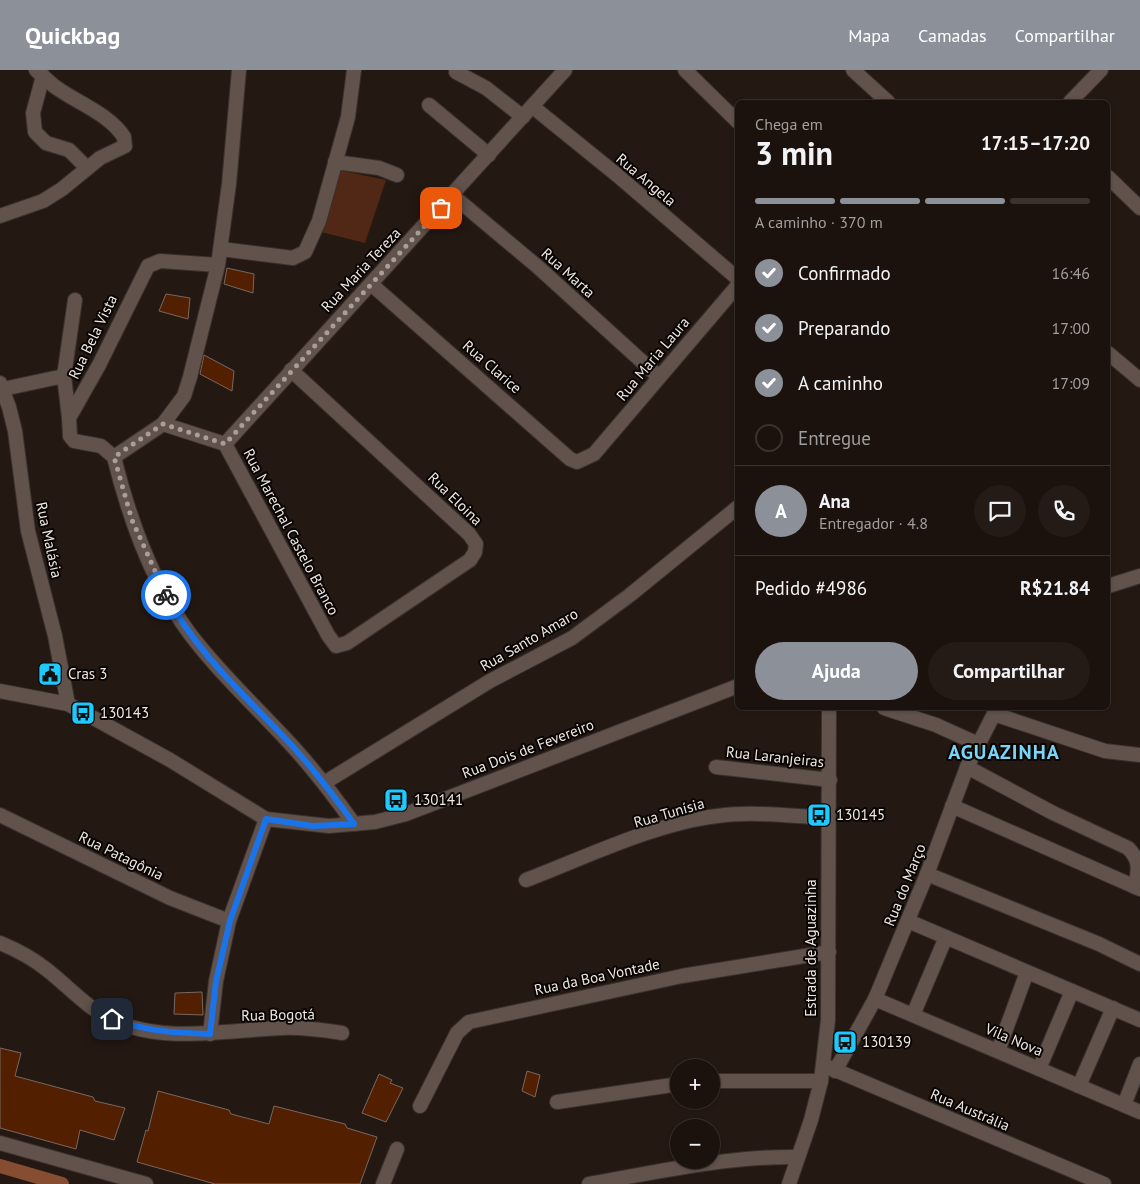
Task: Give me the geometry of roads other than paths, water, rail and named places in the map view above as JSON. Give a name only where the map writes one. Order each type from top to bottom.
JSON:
[{"type":"street","points":[[239,70],[218,265],[197,352],[184,396],[163,424],[114,457],[122,492],[150,561],[171,604],[189,632],[218,669],[284,736],[324,783],[354,824]]},
{"type":"street","points":[[220,249],[293,258],[301,256],[311,243],[348,117],[354,70]]},
{"type":"street","points":[[685,70],[735,119]]},
{"type":"street","points":[[853,70],[886,100]]},
{"type":"street","points":[[1072,100],[1101,70]]},
{"type":"street","name":"Rua Angela","points":[[456,72],[528,112],[617,175],[735,276]]},
{"type":"street","name":"Rua Maria Tereza","points":[[225,444],[528,112],[557,72]]},
{"type":"street","points":[[0,216],[43,201],[62,189],[100,158],[125,146],[124,137],[111,123],[89,106],[53,85],[39,73]]},
{"type":"street","points":[[39,73],[33,113],[35,132],[46,143],[69,150],[87,168]]},
{"type":"street","points":[[429,105],[489,155]]},
{"type":"street","points":[[335,162],[379,168],[397,175]]},
{"type":"street","points":[[1110,179],[1140,208]]},
{"type":"street","name":"Rua Marta","points":[[452,195],[538,267],[659,377]]},
{"type":"street","name":"Rua Bela Vista","points":[[69,418],[99,365],[150,263],[160,261],[218,265]]},
{"type":"street","name":"Rua Clarice","points":[[371,284],[570,459],[578,462],[594,454]]},
{"type":"street","name":"Rua Maria Laura","points":[[594,454],[735,288]]},
{"type":"street","name":"Rua Bela Vista","points":[[75,300],[64,376],[70,436],[74,441],[100,446],[114,457]]},
{"type":"street","points":[[1110,355],[1140,380]]},
{"type":"street","name":"Rua Eloina","points":[[291,370],[448,512],[476,544],[475,552],[470,560],[347,643],[336,646],[328,635]]},
{"type":"street","points":[[1,386],[64,376]]},
{"type":"street","name":"Rua Malásia","points":[[1,386],[10,407],[15,431],[28,531],[55,636],[68,704]]},
{"type":"street","points":[[163,424],[225,444]]},
{"type":"street","name":"Rua Marechal Castelo Branco","points":[[225,444],[328,635]]},
{"type":"street","name":"Rua Santo Amaro","points":[[324,783],[490,681],[572,638],[630,595],[735,509]]},
{"type":"street","points":[[1110,585],[1140,576]]},
{"type":"street","name":"Rua Dois de Fevereiro","points":[[0,691],[68,704],[170,760],[266,819],[313,826],[354,824],[406,814],[735,687]]},
{"type":"street","name":"Estrada de Aguazinha","points":[[789,1184],[811,1120],[821,1081],[829,1068],[827,818],[830,780],[829,710]]},
{"type":"street","points":[[890,710],[936,725],[978,744]]},
{"type":"street","points":[[995,711],[1105,751],[1140,755]]},
{"type":"street","name":"Rua do Março","points":[[829,1068],[875,999],[928,874],[967,767],[995,711]]},
{"type":"street","name":"Rua Laranjeiras","points":[[716,767],[830,780]]},
{"type":"street","points":[[952,806],[1138,888],[1140,862],[1138,857],[1128,848],[967,767]]},
{"type":"street","name":"Rua Tunísia","points":[[526,880],[663,828],[692,820],[748,814],[827,818]]},
{"type":"street","name":"Rua Patagônia","points":[[0,815],[170,898],[230,921]]},
{"type":"street","points":[[210,1034],[216,981],[230,921],[266,819]]},
{"type":"street","points":[[928,874],[1099,944],[1140,964]]},
{"type":"street","points":[[908,921],[1140,1020]]},
{"type":"street","points":[[913,1014],[946,937]]},
{"type":"street","name":"Rua Bogotá","points":[[0,943],[25,954],[84,1001],[112,1019],[133,1027],[163,1032],[210,1034],[306,1028],[342,1033]]},
{"type":"street","name":"Rua da Boa Vontade","points":[[420,1106],[457,1033],[469,1022],[682,976],[829,952]]},
{"type":"street","points":[[998,1051],[1027,972]]},
{"type":"street","points":[[1039,1069],[1072,991]]},
{"type":"street","name":"Vila Nova","points":[[875,999],[1140,1112]]},
{"type":"street","points":[[1080,1086],[1113,1008]]},
{"type":"street","points":[[1124,1105],[1140,1064]]},
{"type":"street","name":"Rua Austrália","points":[[829,1068],[1104,1184]]},
{"type":"street","points":[[720,1082],[821,1081]]},
{"type":"street","points":[[557,1102],[670,1085]]},
{"type":"street","points":[[0,1142],[146,1184]]},
{"type":"street","points":[[383,1184],[397,1149]]},
{"type":"street","points":[[589,1184],[720,1161],[764,1157],[798,1157]]},
{"type":"waterway","points":[[0,1166],[62,1184]]},
{"type":"place","name":"Cras 3","points":[[50,674]]},
{"type":"place","name":"130143","points":[[83,713]]},
{"type":"place","name":"130141","points":[[396,800]]},
{"type":"place","name":"130145","points":[[819,815]]},
{"type":"place","name":"130139","points":[[845,1042]]},
{"type":"district","name":"AGUAZINHA","points":[[1004,752]]}]
